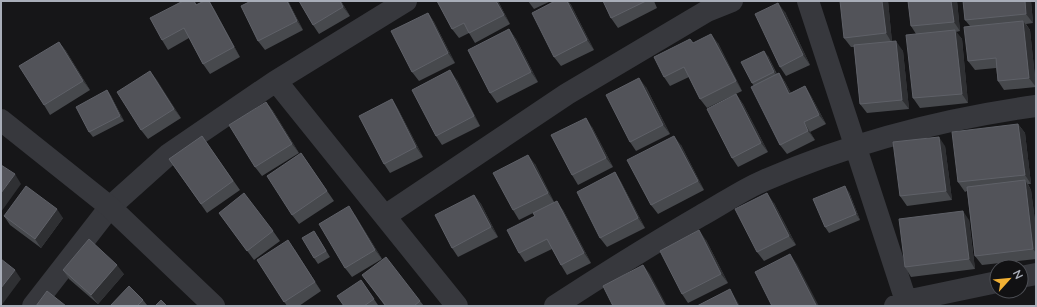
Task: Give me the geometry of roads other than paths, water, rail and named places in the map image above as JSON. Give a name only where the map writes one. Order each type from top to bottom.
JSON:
[{"type":"street","points":[[33,306],[110,208],[169,154],[276,81],[406,1]]},
{"type":"street","points":[[385,216],[566,94],[707,11],[732,1]]},
{"type":"street","points":[[808,1],[855,145],[904,304],[989,284]]},
{"type":"street","points":[[276,81],[457,306]]},
{"type":"street","points":[[555,306],[626,259],[761,181],[855,145],[939,123],[1036,106]]},
{"type":"street","points":[[1,120],[110,208],[214,306]]}]
